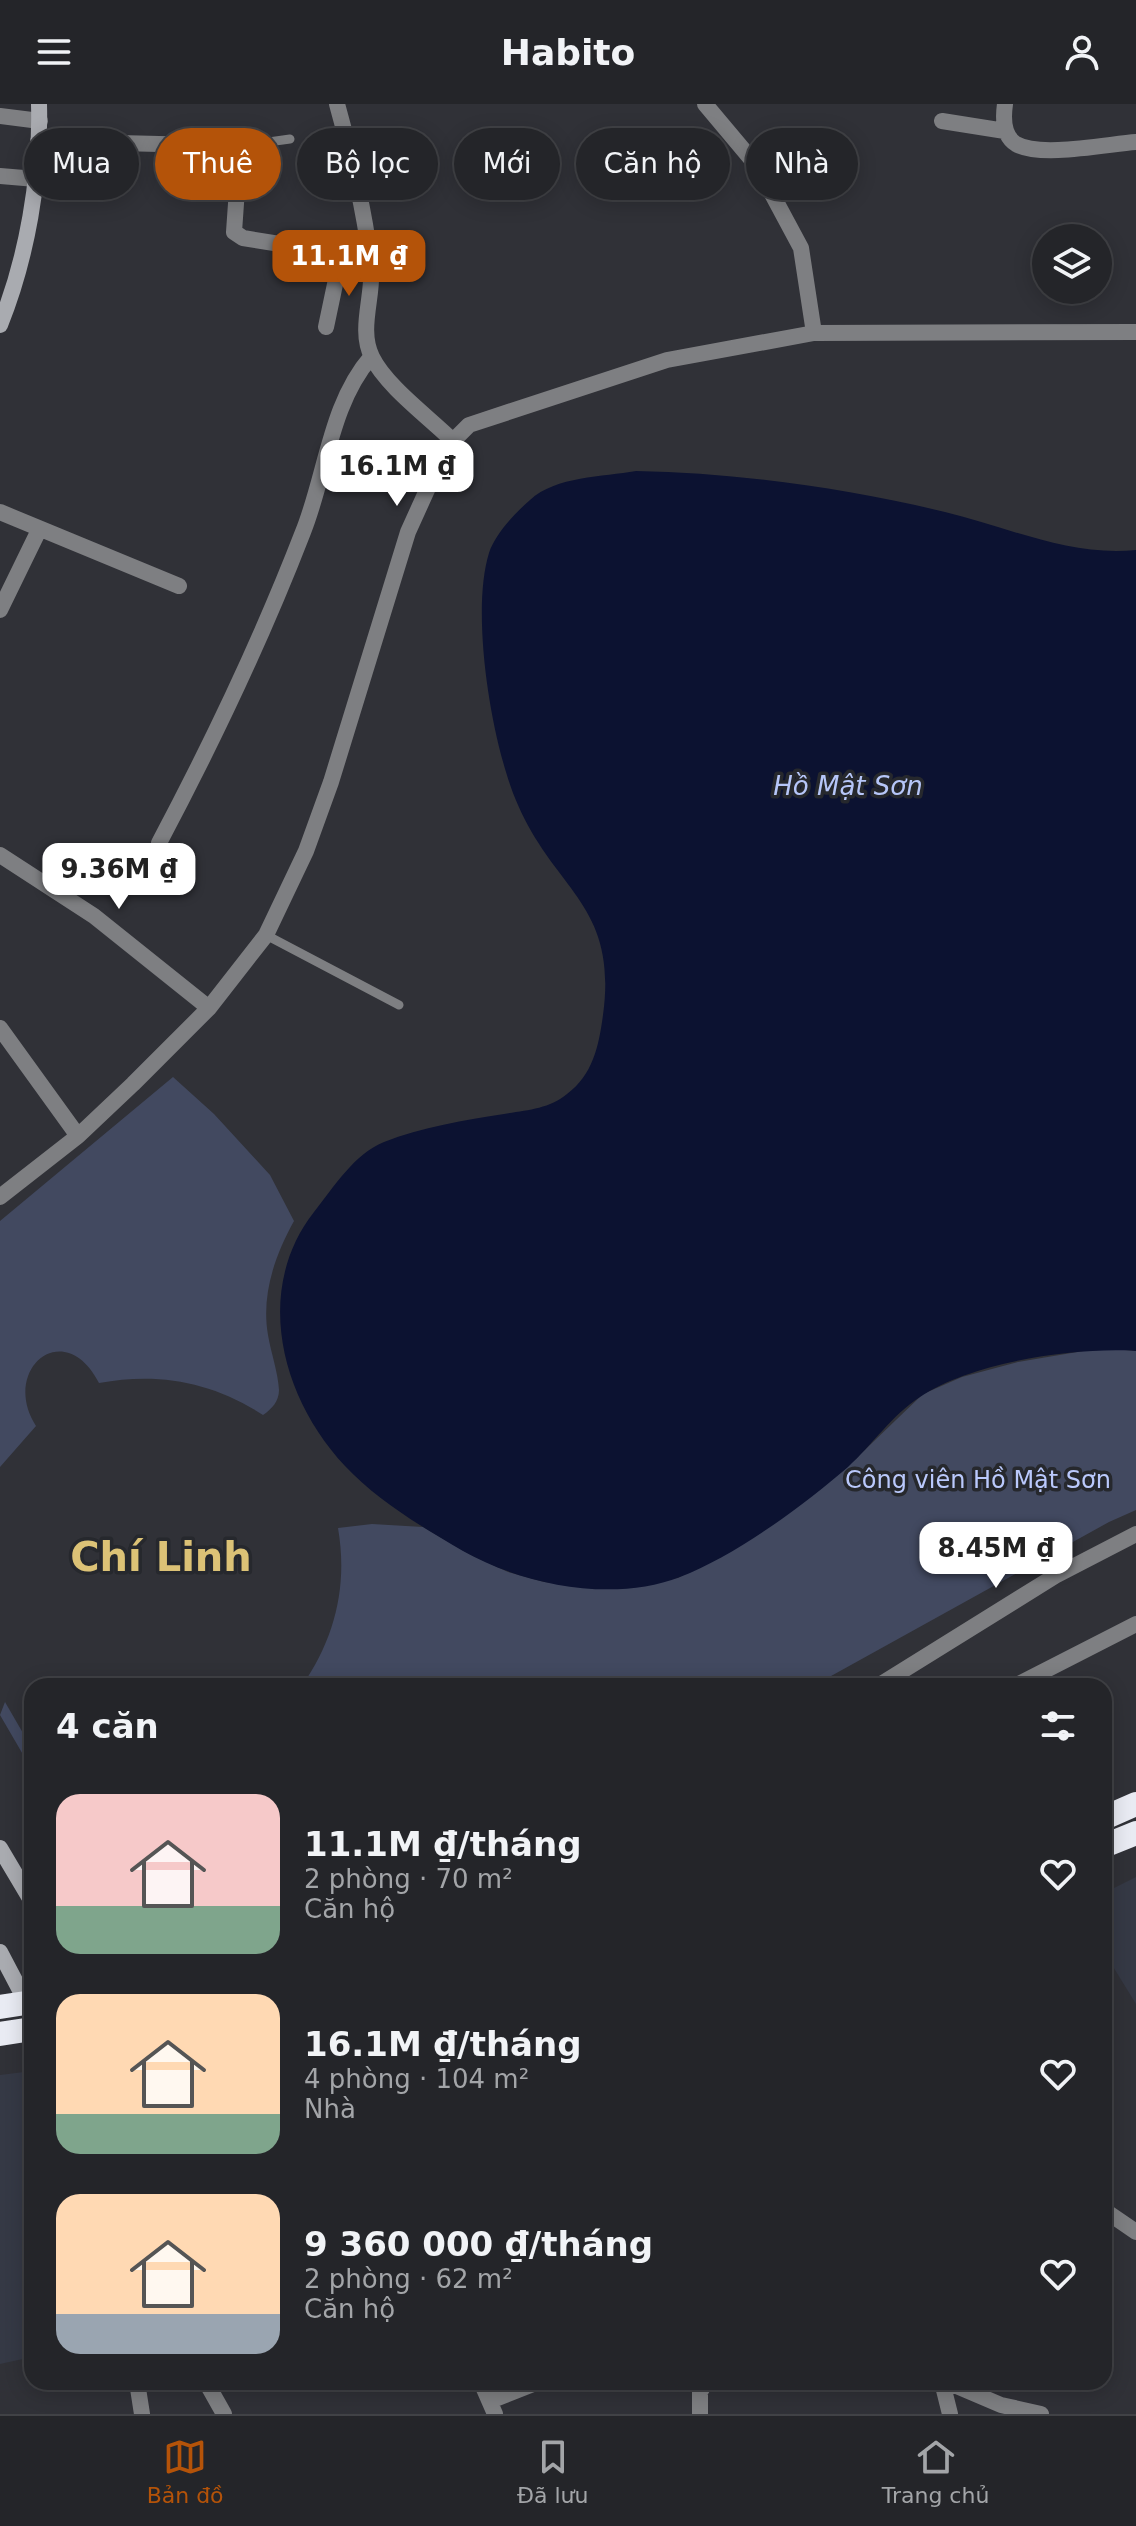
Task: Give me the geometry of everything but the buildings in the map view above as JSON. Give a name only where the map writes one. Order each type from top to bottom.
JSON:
[{"type":"highway","points":[[1112,1814],[1136,1804]]},
{"type":"highway","points":[[1112,1843],[1136,1833]]},
{"type":"highway","points":[[0,2007],[24,2006]]},
{"type":"highway","points":[[0,2034],[24,2030]]},
{"type":"street","points":[[337,104],[358,181],[372,270],[365,333],[371,357],[386,376],[453,441]]},
{"type":"street","points":[[705,104],[757,166],[801,248],[814,333]]},
{"type":"street","points":[[1005,104],[1005,131],[1016,144],[1040,150],[1136,142]]},
{"type":"street","points":[[0,116],[40,112]]},
{"type":"street","points":[[942,121],[1005,131]]},
{"type":"street","points":[[0,176],[24,178]]},
{"type":"street","points":[[0,325],[10,300],[31,200]]},
{"type":"street","points":[[236,200],[234,232],[243,238],[336,253],[338,270],[326,327]]},
{"type":"street","points":[[0,1197],[78,1136],[209,1008],[266,935],[306,851],[331,782],[408,532],[434,471],[453,441],[469,425],[522,405],[667,360],[814,333],[1136,332]]},
{"type":"street","points":[[159,843],[200,764],[302,536],[353,378],[371,357]]},
{"type":"street","points":[[0,512],[179,586]]},
{"type":"street","points":[[0,610],[39,530]]},
{"type":"street","points":[[0,855],[94,916],[209,1008]]},
{"type":"street","points":[[0,1028],[78,1136]]},
{"type":"street","points":[[891,1678],[1055,1576],[1136,1534]]},
{"type":"street","points":[[1031,1678],[1136,1624]]},
{"type":"street","points":[[0,1848],[24,1888]]},
{"type":"street","points":[[0,1952],[24,1994]]},
{"type":"street","points":[[1112,2216],[1136,2232]]},
{"type":"street","points":[[138,2390],[142,2414]]},
{"type":"street","points":[[210,2390],[224,2414]]},
{"type":"street","points":[[492,2407],[523,2390]]},
{"type":"street","points":[[700,2414],[701,2390]]},
{"type":"street","points":[[946,2390],[950,2414]]},
{"type":"street","points":[[964,2390],[1001,2405],[1041,2414]]},
{"type":"lane","points":[[281,140],[290,139]]},
{"type":"lane","points":[[266,935],[399,1005]]},
{"type":"shaded area","points":[[1136,1877],[1136,2004],[1112,1965],[1112,1889]]},
{"type":"shaded area","points":[[24,2072],[24,2359],[0,2364],[0,2075]]},
{"type":"green space","points":[[173,1077],[214,1114],[270,1175],[294,1221],[271,1276],[266,1305],[268,1335],[278,1383],[276,1401],[263,1415],[205,1387],[184,1382],[143,1379],[99,1383],[85,1363],[69,1353],[54,1352],[41,1358],[31,1370],[26,1386],[27,1405],[36,1426],[0,1467],[0,1221]]},
{"type":"green space","name":"Công viên Hồ Mật Sơn","points":[[1101,1348],[1136,1351],[1136,1510],[827,1678],[307,1678],[323,1649],[336,1611],[341,1570],[338,1528],[372,1524],[423,1527],[508,1572],[544,1582],[602,1588],[678,1578],[765,1528],[845,1469],[923,1394],[962,1377],[1018,1362]]},
{"type":"green space","points":[[5,1702],[24,1735],[24,1756],[0,1715]]},
{"type":"water","name":"Hồ Mật Sơn","points":[[636,471],[714,475],[830,489],[945,512],[1063,545],[1112,551],[1136,550],[1136,1351],[1111,1350],[1025,1359],[967,1374],[942,1385],[900,1412],[830,1482],[745,1543],[680,1577],[654,1585],[598,1589],[540,1581],[487,1563],[416,1523],[358,1479],[323,1439],[305,1409],[291,1376],[283,1343],[280,1309],[284,1275],[295,1243],[329,1192],[363,1154],[384,1142],[413,1132],[553,1103],[576,1086],[589,1069],[603,1015],[605,978],[601,948],[593,923],[533,834],[509,780],[492,716],[487,680],[483,644],[484,579],[489,553],[496,539],[518,511],[541,492],[566,482]]},
{"type":"district","name":"Chí Linh","points":[[161,1557]]}]
